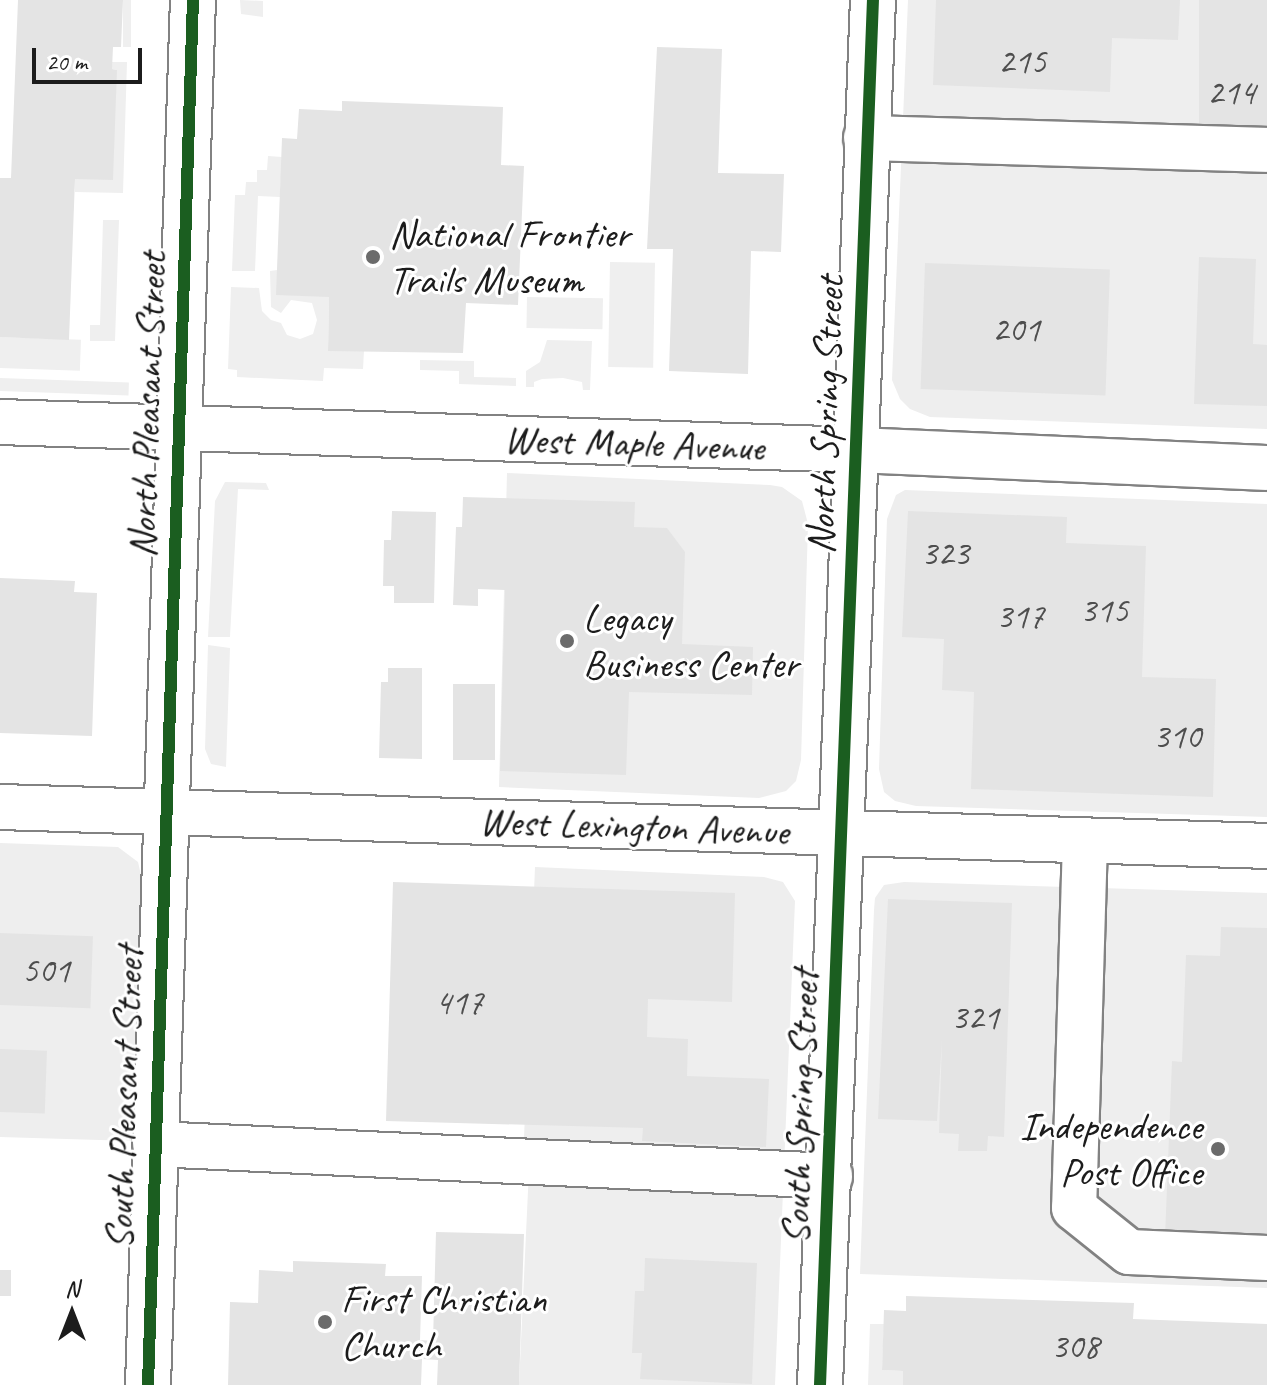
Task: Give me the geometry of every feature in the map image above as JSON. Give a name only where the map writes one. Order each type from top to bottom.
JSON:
[{"type":"street","name":"North Pleasant Street","points":[[165,813],[193,0]]},
{"type":"street","name":"North Spring Street","points":[[844,832],[873,0]]},
{"type":"street","points":[[866,138],[1267,150]]},
{"type":"street","name":"West Maple Avenue","points":[[0,422],[856,450],[1267,468]]},
{"type":"street","name":"West Lexington Avenue","points":[[0,807],[1267,846]]},
{"type":"street","name":"South Pleasant Street","points":[[148,1385],[165,813]]},
{"type":"street","name":"South Spring Street","points":[[820,1385],[844,832]]},
{"type":"street","points":[[1085,841],[1074,1208],[1129,1252],[1267,1258]]},
{"type":"street","points":[[155,1144],[830,1176]]},
{"type":"shaded area","points":[[123,0],[131,0],[131,47],[123,47]]},
{"type":"shaded area","points":[[240,0],[263,1],[263,17],[241,14]]},
{"type":"shaded area","points":[[908,0],[1267,0],[1267,429],[930,417],[910,409],[900,399],[892,380]]},
{"type":"shaded area","points":[[112,62],[127,62],[123,193],[75,192],[75,179],[117,70],[112,69]]},
{"type":"shaded area","points":[[268,156],[282,157],[280,197],[258,196],[255,271],[232,271],[235,195],[245,195],[246,182],[257,182],[257,170],[267,170]]},
{"type":"shaded area","points":[[103,220],[119,220],[115,341],[90,341],[90,325],[100,325]]},
{"type":"shaded area","points":[[610,262],[655,263],[653,368],[608,367]]},
{"type":"shaded area","points":[[277,270],[329,297],[328,350],[364,351],[363,369],[324,368],[323,381],[237,377],[237,370],[228,369],[231,287],[259,288],[262,311],[271,320],[281,323],[287,335],[300,339],[313,334],[317,320],[312,303],[291,300],[281,313],[271,307],[270,271]]},
{"type":"shaded area","points":[[527,297],[603,298],[602,329],[526,328]]},
{"type":"shaded area","points":[[0,337],[81,340],[80,371],[0,368]]},
{"type":"shaded area","points":[[547,340],[592,341],[590,390],[583,390],[582,382],[563,378],[542,379],[534,382],[534,387],[526,387],[526,371],[540,362]]},
{"type":"shaded area","points":[[420,360],[474,361],[474,377],[516,378],[516,386],[459,384],[459,371],[420,370]]},
{"type":"shaded area","points":[[0,378],[129,383],[128,395],[0,391]]},
{"type":"shaded area","points":[[507,473],[770,485],[782,487],[802,501],[808,524],[801,760],[796,781],[786,791],[759,798],[499,787]]},
{"type":"shaded area","points":[[225,482],[266,483],[269,490],[238,489],[230,637],[208,637],[215,501]]},
{"type":"shaded area","points":[[905,490],[1267,504],[1267,817],[916,806],[895,801],[884,792],[879,769],[887,519],[896,495]]},
{"type":"shaded area","points":[[208,645],[230,648],[226,767],[211,764],[205,749]]},
{"type":"shaded area","points":[[0,843],[118,847],[138,862],[143,884],[133,1141],[0,1137]]},
{"type":"shaded area","points":[[535,867],[764,877],[783,882],[795,901],[775,1385],[519,1385],[529,1169],[524,1138]]},
{"type":"shaded area","points":[[904,882],[1267,893],[1267,1288],[860,1274],[875,898],[884,885]]},
{"type":"shaded area","points":[[870,1324],[884,1324],[882,1370],[903,1371],[903,1385],[868,1385]]},
{"type":"building","points":[[18,0],[123,0],[121,47],[113,47],[112,69],[117,70],[113,180],[75,179],[69,340],[0,337],[0,178],[11,178]]},
{"type":"building","points":[[936,0],[1180,0],[1178,40],[1112,38],[1110,92],[933,85]]},
{"type":"building","points":[[1199,0],[1267,0],[1267,133],[1199,133]]},
{"type":"building","points":[[657,47],[722,49],[718,173],[784,174],[781,252],[751,251],[748,374],[669,371],[673,249],[647,249]]},
{"type":"building","points":[[342,101],[503,107],[501,165],[524,166],[518,305],[466,303],[463,353],[328,351],[329,297],[276,295],[282,138],[297,139],[299,109],[342,111]]},
{"type":"building","points":[[1199,257],[1256,259],[1253,344],[1267,345],[1267,406],[1194,404]]},
{"type":"building","points":[[925,263],[1110,269],[1105,395],[921,389]]},
{"type":"building","name":"Legacy Business Center","points":[[463,497],[635,502],[634,527],[667,528],[685,552],[682,644],[753,647],[752,695],[629,692],[626,775],[500,771],[505,590],[478,589],[478,606],[453,605],[456,527],[462,527]]},
{"type":"building","points":[[392,511],[436,512],[434,603],[394,603],[394,586],[383,586],[384,540],[391,540]]},
{"type":"building","points":[[908,511],[1067,517],[1066,543],[1146,546],[1142,677],[1216,679],[1213,797],[971,789],[974,692],[942,690],[944,639],[902,637]]},
{"type":"building","points":[[0,578],[75,581],[74,592],[97,593],[92,736],[0,733]]},
{"type":"building","points":[[388,668],[422,668],[422,759],[379,758],[381,682],[388,682]]},
{"type":"building","points":[[453,684],[495,684],[495,760],[453,760]]},
{"type":"building","points":[[393,882],[735,893],[732,1002],[648,999],[647,1037],[688,1039],[687,1076],[769,1079],[766,1147],[642,1141],[643,1128],[386,1121]]},
{"type":"building","points":[[888,899],[1012,903],[1004,1137],[988,1136],[987,1151],[958,1151],[959,1134],[939,1133],[942,1040],[937,1121],[878,1119]]},
{"type":"building","name":"Independence Post Office","points":[[1221,927],[1267,928],[1267,1240],[1165,1237],[1172,1061],[1182,1062],[1186,955],[1220,956]]},
{"type":"building","points":[[0,933],[93,936],[90,1008],[0,1005]]},
{"type":"building","points":[[0,1049],[47,1051],[45,1114],[0,1112]]},
{"type":"building","name":"First Christian Church","points":[[436,1232],[524,1234],[519,1385],[437,1385],[438,1360],[422,1359],[421,1385],[228,1385],[230,1302],[258,1303],[259,1270],[293,1272],[293,1261],[386,1264],[385,1276],[422,1276],[420,1340],[433,1341]]},
{"type":"building","points":[[645,1258],[757,1263],[752,1384],[640,1379],[642,1353],[632,1353],[635,1291],[644,1291]]},
{"type":"building","points":[[0,1270],[11,1270],[11,1296],[0,1296]]},
{"type":"building","points":[[906,1296],[1134,1303],[1133,1319],[1267,1324],[1267,1385],[903,1385],[903,1371],[882,1370],[884,1310],[906,1311]]},
{"type":"cycle path","points":[[148,1385],[193,0]]},
{"type":"cycle path","points":[[820,1385],[873,0]]},
{"type":"place","name":"National Frontier Trails Museum","points":[[373,257]]},
{"type":"place","name":"Legacy Business Center","points":[[567,641]]},
{"type":"place","name":"Independence Post Office","points":[[1218,1149]]},
{"type":"place","name":"First Christian Church","points":[[325,1322]]}]
